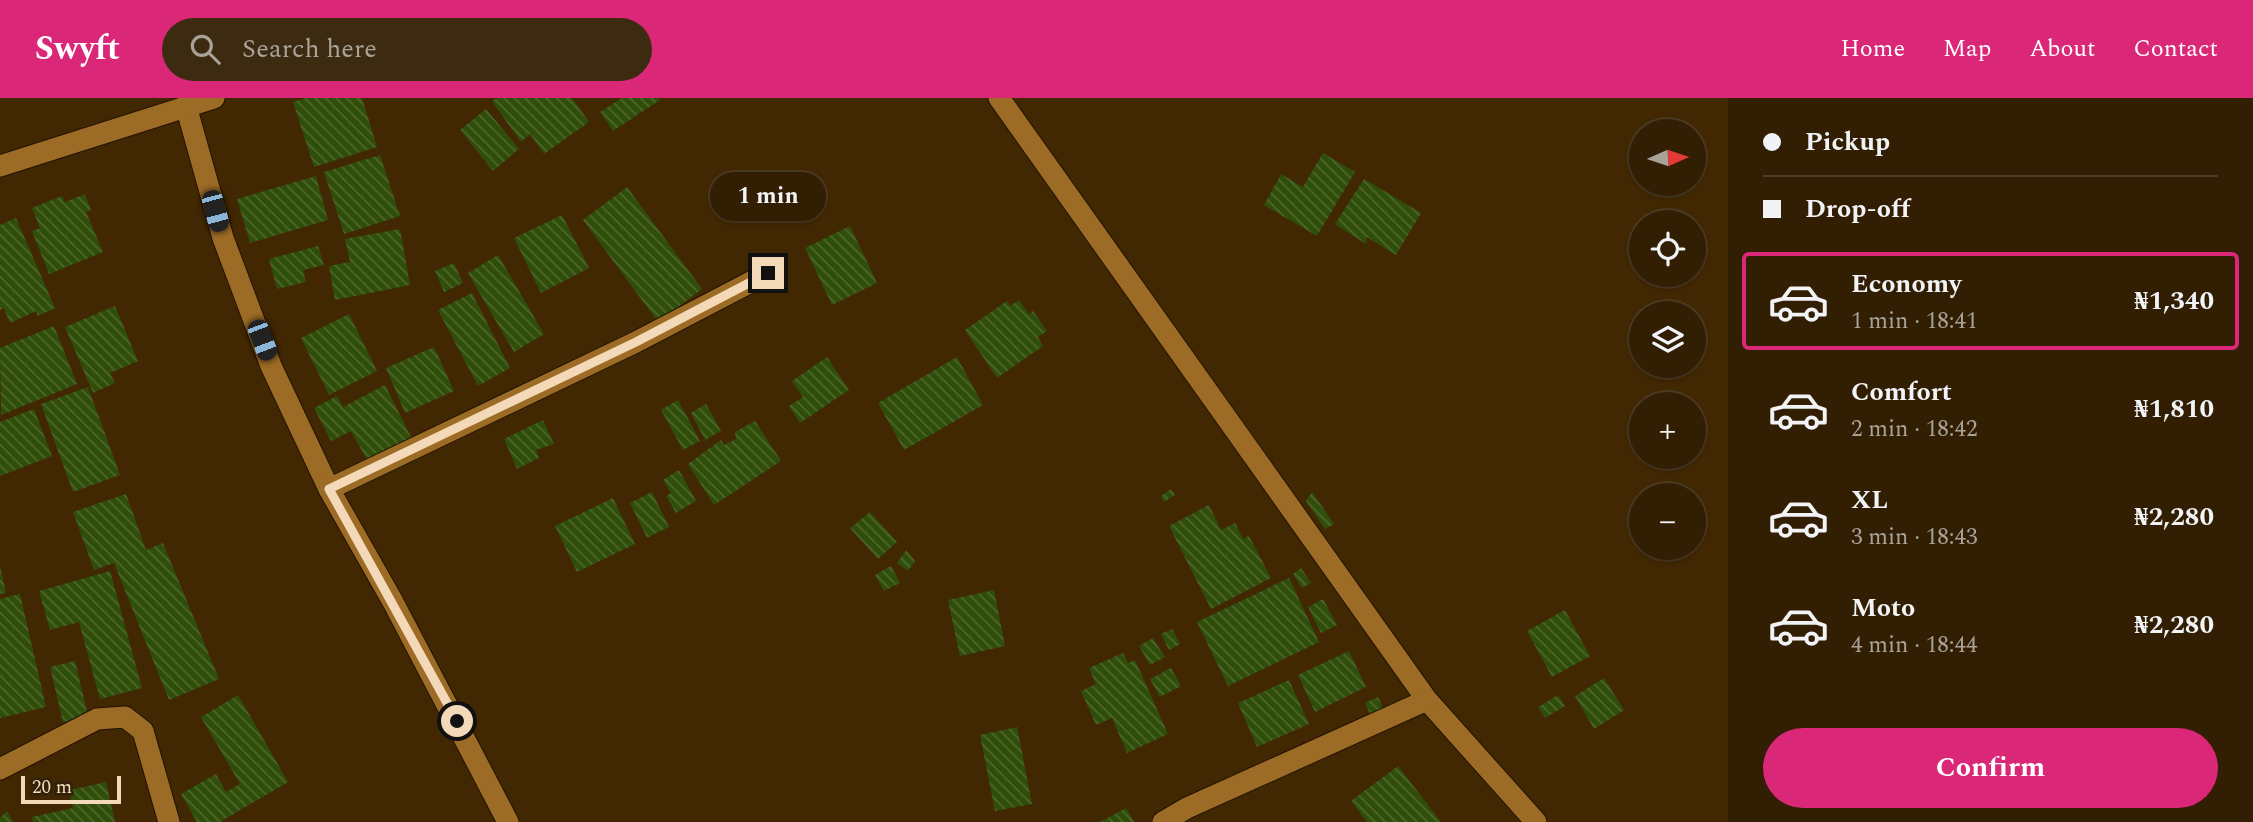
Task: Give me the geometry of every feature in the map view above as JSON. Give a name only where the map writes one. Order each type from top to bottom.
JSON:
[{"type":"street","points":[[0,166],[214,98]]},
{"type":"street","points":[[999,98],[1427,700],[1536,822]]},
{"type":"street","points":[[186,106],[223,238],[271,366],[329,489],[393,602],[508,822]]},
{"type":"street","points":[[329,489],[624,348],[768,273]]},
{"type":"street","points":[[1163,822],[1187,808],[1427,700]]},
{"type":"street","points":[[0,769],[97,719],[125,718],[144,731],[169,822]]},
{"type":"building","points":[[306,98],[362,98],[377,147],[314,167],[293,102]]},
{"type":"building","points":[[497,98],[572,98],[589,122],[544,154],[530,134],[521,142],[492,101]]},
{"type":"building","points":[[622,98],[660,100],[613,131],[600,112]]},
{"type":"building","points":[[486,109],[519,149],[493,171],[460,130]]},
{"type":"building","points":[[1323,153],[1355,172],[1317,236],[1264,205],[1281,174],[1303,187]]},
{"type":"building","points":[[380,155],[400,216],[344,234],[324,172]]},
{"type":"building","points":[[316,176],[328,220],[250,243],[237,199]]},
{"type":"building","points":[[1364,179],[1421,213],[1396,255],[1367,237],[1366,244],[1335,224]]},
{"type":"building","points":[[627,187],[702,289],[658,322],[583,220]]},
{"type":"building","points":[[85,194],[91,210],[86,212],[103,252],[49,274],[32,231],[40,228],[32,208],[62,196],[65,202]]},
{"type":"building","points":[[562,215],[589,268],[541,293],[514,238]]},
{"type":"building","points":[[16,218],[55,308],[38,316],[36,311],[10,323],[4,308],[0,310],[0,225]]},
{"type":"building","points":[[850,226],[877,283],[832,305],[805,248]]},
{"type":"building","points":[[400,229],[410,285],[335,300],[329,266],[350,262],[345,239]]},
{"type":"building","points":[[318,246],[324,265],[303,270],[306,282],[277,289],[269,259]]},
{"type":"building","points":[[498,255],[544,334],[514,352],[468,273]]},
{"type":"building","points":[[454,263],[463,283],[444,292],[435,271]]},
{"type":"building","points":[[472,293],[510,368],[478,386],[438,310]]},
{"type":"building","points":[[1019,300],[1029,314],[1033,311],[1047,331],[1038,337],[1043,346],[997,378],[965,330],[1007,301],[1010,306]]},
{"type":"building","points":[[115,306],[138,361],[110,373],[115,383],[93,393],[65,327]]},
{"type":"building","points":[[349,314],[377,371],[329,395],[301,338]]},
{"type":"building","points":[[54,326],[77,384],[1,415],[0,348]]},
{"type":"building","points":[[434,347],[454,391],[405,413],[386,368]]},
{"type":"building","points":[[827,357],[849,390],[800,423],[789,406],[803,397],[792,381]]},
{"type":"building","points":[[957,357],[983,405],[904,450],[878,403]]},
{"type":"building","points":[[385,385],[412,439],[368,462],[351,431],[331,441],[314,408],[337,396],[343,407]]},
{"type":"building","points":[[88,387],[120,475],[73,492],[41,404]]},
{"type":"building","points":[[678,400],[700,441],[683,450],[661,410]]},
{"type":"building","points":[[706,404],[721,431],[705,440],[691,413]]},
{"type":"building","points":[[34,409],[52,456],[0,476],[0,422]]},
{"type":"building","points":[[543,420],[554,444],[536,450],[539,458],[517,469],[504,439]]},
{"type":"building","points":[[755,421],[781,461],[714,505],[688,464],[721,440],[724,445],[736,439],[735,432]]},
{"type":"building","points":[[679,470],[696,501],[676,513],[666,496],[671,493],[663,480]]},
{"type":"building","points":[[1171,489],[1175,495],[1164,502],[1161,496]]},
{"type":"building","points":[[652,492],[669,527],[647,538],[630,503]]},
{"type":"building","points":[[1312,492],[1334,524],[1325,529],[1306,501]]},
{"type":"building","points":[[126,494],[146,550],[163,543],[219,679],[169,700],[114,563],[94,570],[73,512]]},
{"type":"building","points":[[613,498],[635,544],[577,572],[555,526]]},
{"type":"building","points":[[1209,505],[1221,530],[1235,523],[1243,539],[1249,536],[1271,578],[1211,609],[1169,526]]},
{"type":"building","points":[[870,512],[897,542],[878,559],[850,528]]},
{"type":"building","points":[[906,550],[915,561],[908,571],[897,563]]},
{"type":"building","points":[[0,566],[6,593],[0,594]]},
{"type":"building","points":[[891,566],[900,583],[884,591],[875,575]]},
{"type":"building","points":[[1301,568],[1311,583],[1302,588],[1293,574]]},
{"type":"building","points":[[110,571],[142,688],[100,699],[79,622],[50,630],[39,591]]},
{"type":"building","points":[[1289,578],[1319,642],[1228,686],[1197,622]]},
{"type":"building","points":[[994,590],[1005,646],[960,656],[948,600]]},
{"type":"building","points":[[20,594],[46,707],[0,718],[0,599]]},
{"type":"building","points":[[1323,599],[1337,625],[1321,633],[1308,607]]},
{"type":"building","points":[[1565,610],[1590,656],[1552,677],[1527,631]]},
{"type":"building","points":[[1172,629],[1180,644],[1169,650],[1161,634]]},
{"type":"building","points":[[1153,638],[1165,657],[1150,665],[1139,646]]},
{"type":"building","points":[[1349,651],[1366,687],[1315,712],[1298,675]]},
{"type":"building","points":[[1123,653],[1128,663],[1135,660],[1168,734],[1127,753],[1112,718],[1096,725],[1081,691],[1096,684],[1089,668]]},
{"type":"building","points":[[75,661],[88,716],[63,722],[50,667]]},
{"type":"building","points":[[1171,668],[1181,686],[1160,697],[1150,679]]},
{"type":"building","points":[[1604,678],[1624,710],[1594,729],[1575,696]]},
{"type":"building","points":[[1289,680],[1309,724],[1257,747],[1238,703]]},
{"type":"building","points":[[238,695],[288,782],[220,822],[197,822],[181,794],[216,774],[226,792],[240,784],[201,717]]},
{"type":"building","points":[[1558,695],[1565,706],[1545,718],[1538,707]]},
{"type":"building","points":[[1378,697],[1384,711],[1371,716],[1365,703]]},
{"type":"building","points":[[1017,727],[1032,804],[995,811],[980,735]]},
{"type":"building","points":[[1398,766],[1441,822],[1367,822],[1351,801]]},
{"type":"building","points":[[106,782],[115,822],[33,822],[32,817],[73,808],[70,790]]},
{"type":"building","points":[[1126,808],[1134,822],[1100,822]]},
{"type":"building","points":[[7,811],[13,822],[0,822],[0,818]]},
{"type":"route","points":[[457,721],[329,489],[636,342],[768,273]]}]
